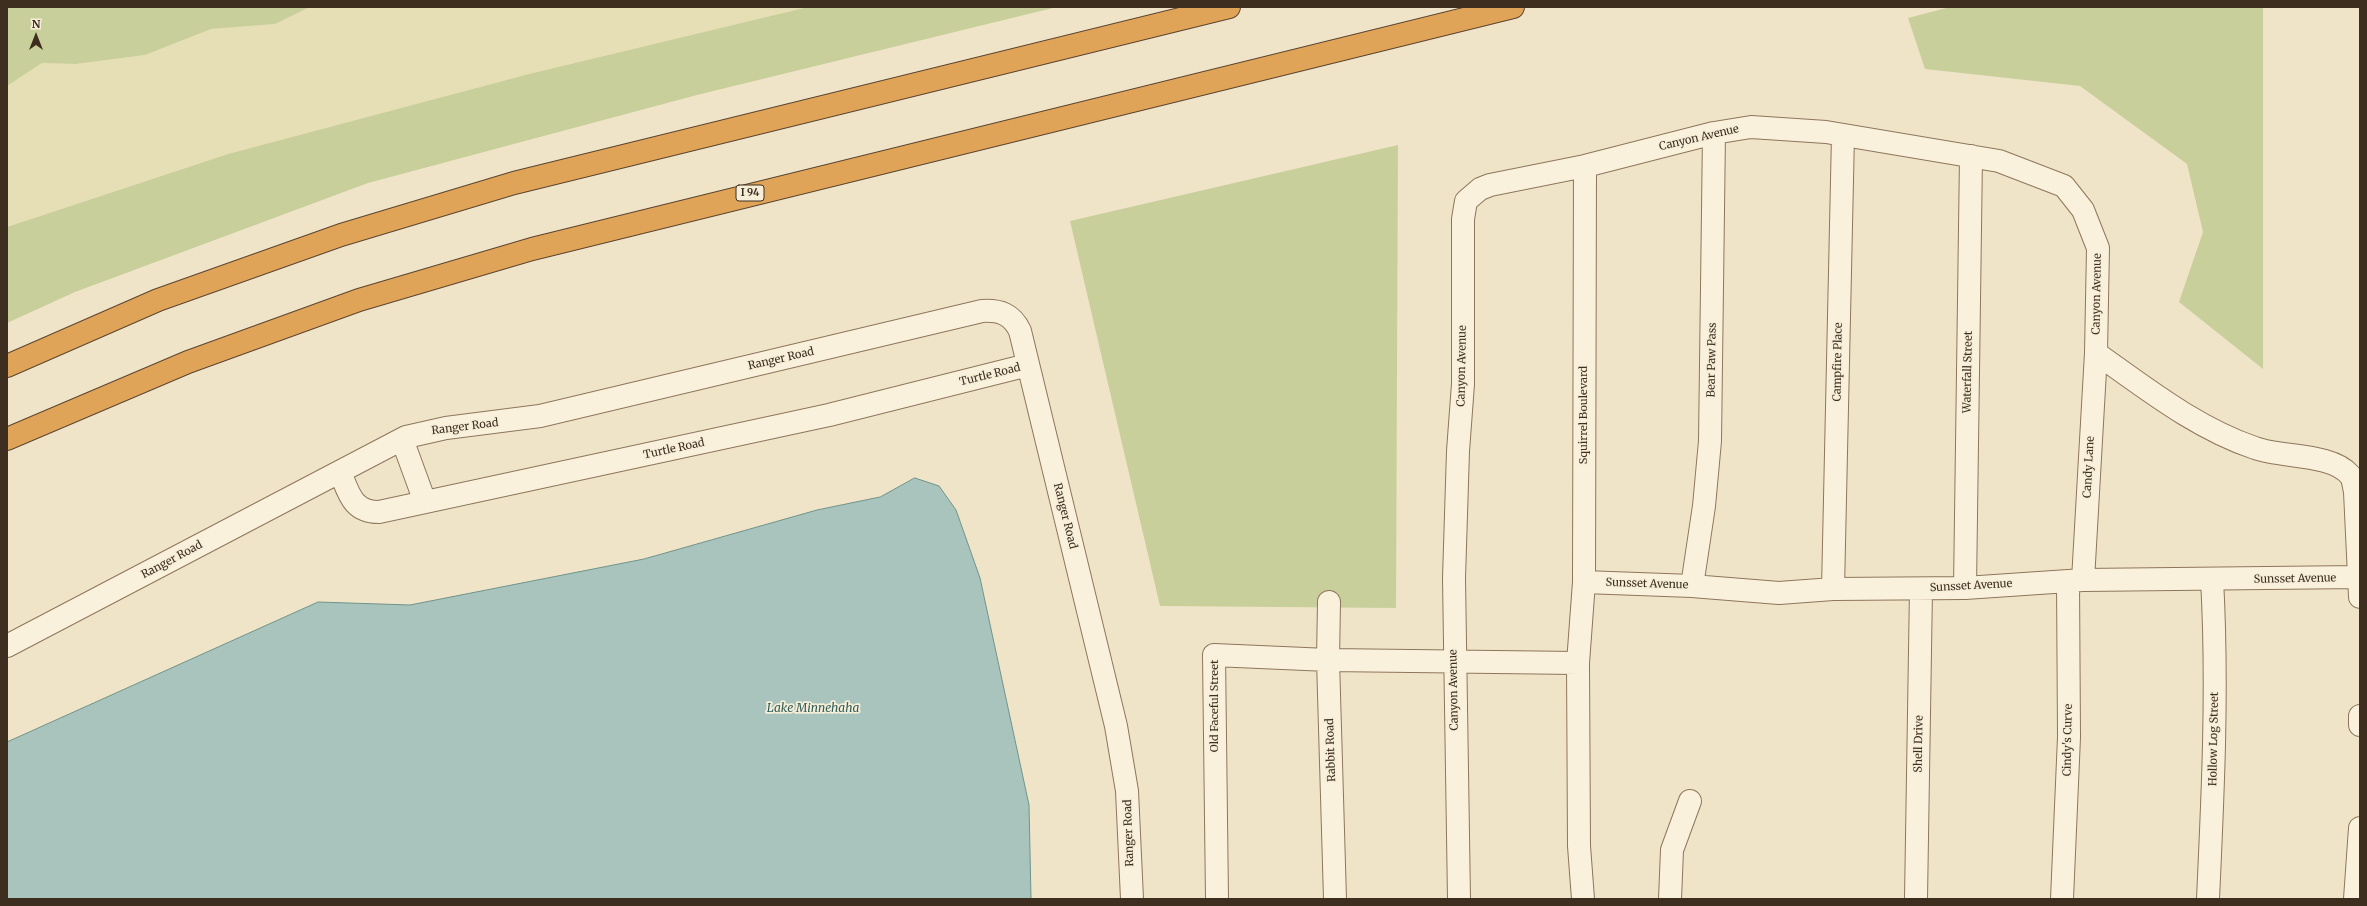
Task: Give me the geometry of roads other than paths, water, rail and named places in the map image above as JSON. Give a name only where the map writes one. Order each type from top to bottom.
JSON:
[{"type":"highway","points":[[7,366],[158,300],[341,235],[507,185],[1229,7]]},
{"type":"highway","name":"I 94","points":[[7,439],[188,362],[359,300],[532,249],[689,208],[1512,7]]},
{"type":"street","name":"Canyon Avenue","points":[[1459,899],[1454,662],[1458,467],[1463,384],[1464,209],[1472,195],[1490,185],[1585,166],[1714,133],[1751,127],[1843,135],[2000,161],[2064,186],[2083,210],[2098,248],[2096,353]]},
{"type":"street","name":"Bear Paw Pass","points":[[1692,586],[1704,506],[1710,441],[1714,133]]},
{"type":"street","name":"Campfire Place","points":[[1833,589],[1843,135]]},
{"type":"street","name":"Waterfall Street","points":[[1965,588],[1971,156]]},
{"type":"street","name":"Squirrel Boulevard","points":[[1578,663],[1584,582],[1585,166]]},
{"type":"street","name":"Ranger Road","points":[[7,646],[402,439],[446,428],[540,416],[982,311],[1002,312],[1016,322],[1028,365],[1123,759],[1127,791],[1132,899]]},
{"type":"street","name":"Candy Lane","points":[[2075,580],[2096,353]]},
{"type":"street","points":[[2096,353],[2174,409],[2216,433],[2256,449],[2338,464],[2351,476],[2355,492],[2359,587]]},
{"type":"street","name":"Turtle Road","points":[[340,472],[351,496],[362,510],[379,512],[829,415],[1028,365]]},
{"type":"street","points":[[402,439],[425,502]]},
{"type":"street","name":"Sunsset Avenue","points":[[1584,582],[1692,586],[1779,593],[1833,589],[1965,588],[2075,580],[2212,579],[2359,587]]},
{"type":"street","name":"Hollow Log Street","points":[[2208,899],[2214,779],[2215,638],[2212,579]]},
{"type":"street","name":"Cindy's Curve","points":[[2062,899],[2075,580]]},
{"type":"street","name":"Shell Drive","points":[[1916,899],[1921,589]]},
{"type":"street","name":"Rabbit Road","points":[[1330,602],[1328,660],[1335,899]]},
{"type":"street","name":"Old Faceful Street","points":[[1217,899],[1214,655],[1328,660],[1578,663]]},
{"type":"street","points":[[1578,663],[1579,846],[1583,899]]},
{"type":"street","points":[[2360,716],[2360,725]]},
{"type":"street","points":[[1670,899],[1672,850],[1690,801]]},
{"type":"street","points":[[2355,899],[2360,828]]},
{"type":"water","name":"Lake Minnehaha","points":[[915,478],[939,486],[956,510],[980,578],[1029,805],[1031,899],[7,899],[7,742],[318,602],[410,605],[644,559],[817,510],[880,497]]}]
